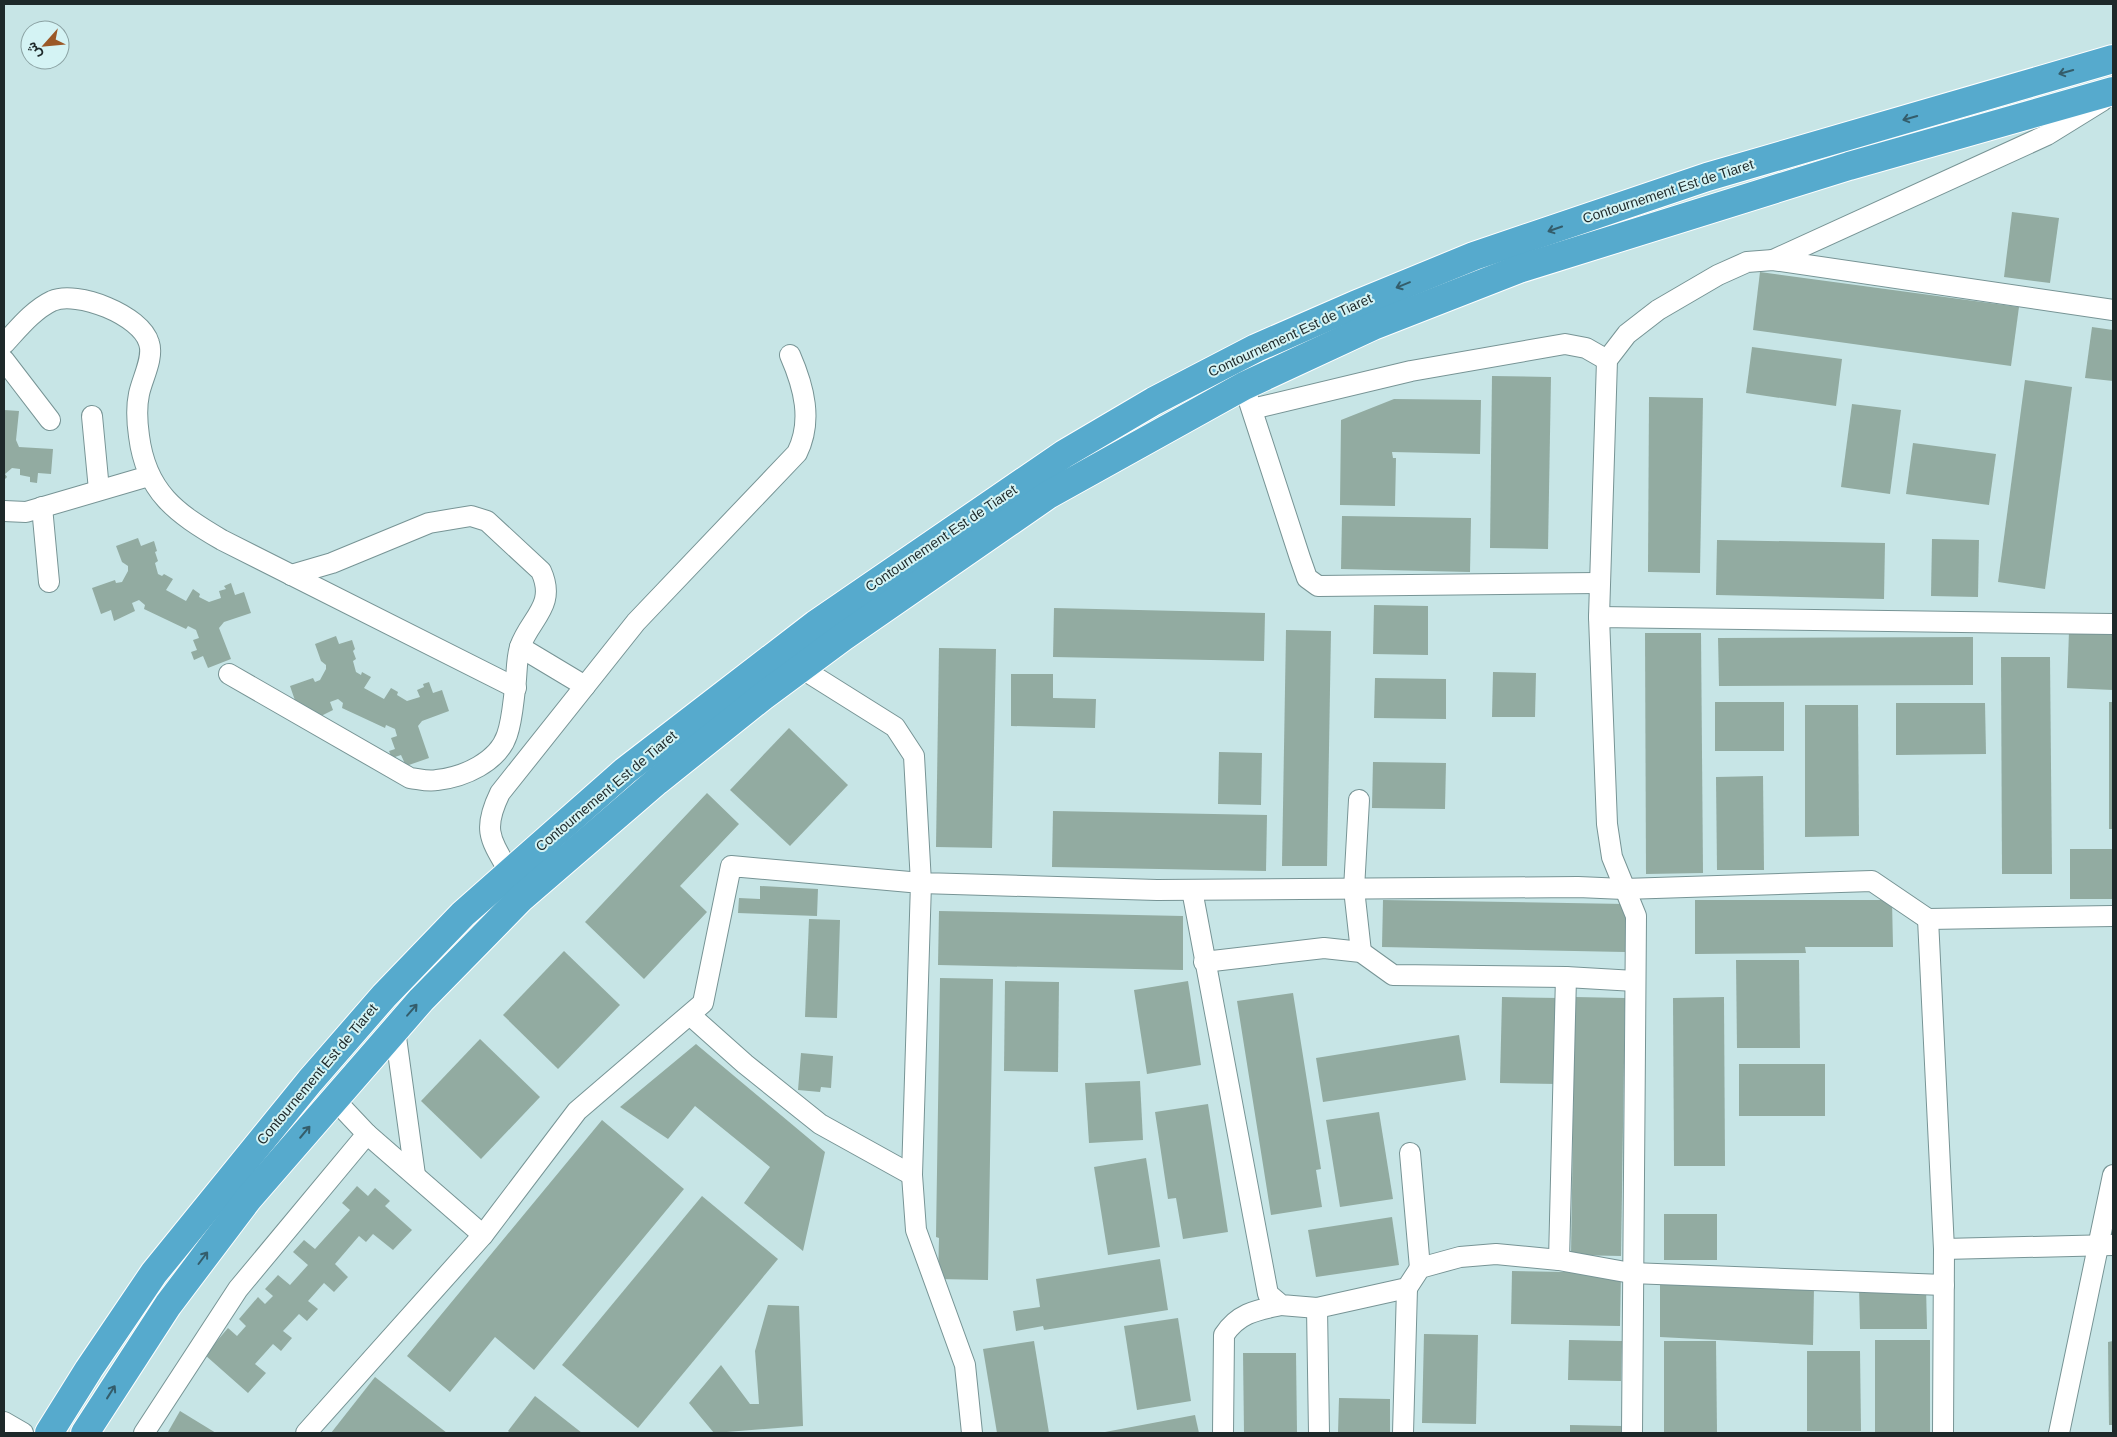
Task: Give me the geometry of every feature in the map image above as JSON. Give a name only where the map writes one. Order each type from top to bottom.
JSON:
[{"type":"highway","name":"Contournement Est de Tiaret","points":[[49,1433],[89,1369],[154,1273],[240,1164],[384,996],[463,914],[625,771],[816,624],[1064,454],[1154,401],[1256,348],[1474,256],[1698,180],[2113,59]]},
{"type":"highway","name":"Contournement Est de Tiaret","points":[[85,1433],[130,1362],[200,1260],[248,1199],[421,1000],[520,899],[657,780],[801,668],[1048,496],[1248,397],[1374,326],[1519,269],[1840,168],[2113,93]]},
{"type":"street","points":[[1773,260],[2047,135],[2113,93]]},
{"type":"street","points":[[1632,1433],[1631,1273],[1636,916],[1612,857],[1608,824],[1598,583],[1606,360],[1626,334],[1658,310],[1718,275],[1747,262],[1773,260],[2113,310]]},
{"type":"street","points":[[4,344],[40,308],[54,300],[75,300],[107,307],[132,319],[144,331],[150,344],[150,353],[138,396],[137,422],[144,465],[164,499],[187,520],[222,540],[516,688]]},
{"type":"street","points":[[1598,583],[1318,586],[1307,578],[1302,565],[1248,397],[1565,344],[1586,348],[1606,360]]},
{"type":"street","points":[[510,872],[494,846],[489,831],[490,813],[500,793],[636,622],[797,453],[805,438],[806,410],[802,381],[790,355]]},
{"type":"street","points":[[4,360],[50,420]]},
{"type":"street","points":[[92,416],[99,490]]},
{"type":"street","points":[[4,510],[26,512],[149,476]]},
{"type":"street","points":[[42,507],[49,582]]},
{"type":"street","points":[[229,674],[410,778],[435,781],[466,772],[480,766],[497,752],[507,735],[516,688],[520,648],[540,615],[546,598],[545,580],[541,571],[487,521],[471,516],[429,523],[332,563],[291,575]]},
{"type":"street","points":[[1599,617],[2113,624]]},
{"type":"street","points":[[520,648],[585,686]]},
{"type":"street","points":[[801,668],[896,727],[914,756],[921,883],[912,1175],[916,1230],[965,1364],[972,1433]]},
{"type":"street","points":[[1359,800],[1354,889],[1361,952]]},
{"type":"street","points":[[306,1433],[483,1235],[577,1111],[703,1003],[731,866],[921,883],[1192,890],[1578,887],[1624,889],[1872,881],[1928,919],[2113,916]]},
{"type":"street","points":[[1192,890],[1204,962],[1268,1294],[1281,1305]]},
{"type":"street","points":[[1928,919],[1944,1249],[1944,1433]]},
{"type":"street","points":[[1204,962],[1324,948],[1361,952],[1393,975],[1566,977],[1635,981]]},
{"type":"street","points":[[1559,1260],[1566,977]]},
{"type":"street","points":[[690,1014],[744,1064],[820,1124],[912,1175]]},
{"type":"street","points":[[395,1030],[415,1175]]},
{"type":"street","points":[[334,1099],[367,1134],[483,1235]]},
{"type":"street","points":[[144,1433],[238,1289],[367,1134]]},
{"type":"street","points":[[1403,1433],[1407,1288],[1420,1268],[1410,1153]]},
{"type":"street","points":[[2059,1433],[2105,1245],[2113,1175]]},
{"type":"street","points":[[1944,1249],[2105,1245]]},
{"type":"street","points":[[1420,1268],[1460,1257],[1496,1254],[1559,1260],[1631,1273],[1944,1285]]},
{"type":"street","points":[[1223,1433],[1224,1334],[1232,1322],[1250,1312],[1281,1305],[1317,1308],[1407,1288]]},
{"type":"street","points":[[1317,1308],[1319,1433]]},
{"type":"street","points":[[4,1422],[23,1433]]},
{"type":"building","points":[[2012,212],[2059,218],[2050,283],[2004,277]]},
{"type":"building","points":[[1760,272],[2019,307],[2011,366],[1753,330]]},
{"type":"building","points":[[2092,327],[2113,330],[2113,381],[2085,378]]},
{"type":"building","points":[[1752,347],[1842,359],[1836,406],[1746,393]]},
{"type":"building","points":[[1492,376],[1551,377],[1548,549],[1490,548]]},
{"type":"building","points":[[2025,380],[2072,387],[2045,589],[1998,582]]},
{"type":"building","points":[[1649,397],[1703,398],[1700,573],[1648,572]]},
{"type":"building","points":[[1394,399],[1481,400],[1480,454],[1392,452],[1393,458],[1396,458],[1395,506],[1340,505],[1341,420]]},
{"type":"building","points":[[1852,404],[1901,410],[1890,494],[1841,487]]},
{"type":"building","points":[[4,410],[19,411],[16,440],[19,447],[53,449],[51,474],[38,473],[37,483],[30,482],[30,477],[20,475],[20,469],[12,468],[5,474],[7,477],[4,480]]},
{"type":"building","points":[[1913,443],[1996,454],[1989,505],[1906,494]]},
{"type":"building","points":[[1342,516],[1471,518],[1470,572],[1341,569]]},
{"type":"building","points":[[138,538],[141,546],[154,541],[157,551],[155,552],[158,561],[155,563],[158,574],[162,576],[164,574],[173,579],[166,590],[186,601],[193,589],[200,594],[199,597],[209,602],[221,598],[219,591],[226,589],[224,586],[231,583],[235,595],[244,592],[251,613],[224,622],[219,628],[231,659],[208,668],[203,656],[194,660],[191,652],[197,650],[193,640],[199,638],[196,630],[188,626],[186,629],[144,609],[145,605],[139,600],[132,603],[135,611],[114,621],[111,610],[101,614],[92,588],[115,580],[116,583],[122,582],[128,571],[128,566],[122,562],[116,546]]},
{"type":"building","points":[[1932,539],[1979,540],[1978,597],[1931,596]]},
{"type":"building","points":[[1717,540],[1885,543],[1884,599],[1716,595]]},
{"type":"building","points":[[1374,605],[1428,606],[1428,655],[1373,654]]},
{"type":"building","points":[[1054,608],[1265,613],[1264,661],[1053,657]]},
{"type":"building","points":[[1286,630],[1331,631],[1327,866],[1282,866]]},
{"type":"building","points":[[2069,631],[2113,633],[2113,690],[2067,688]]},
{"type":"building","points":[[1645,633],[1701,633],[1703,873],[1646,874]]},
{"type":"building","points":[[336,636],[339,644],[352,640],[355,649],[353,651],[356,659],[353,661],[356,672],[361,675],[362,672],[371,677],[364,688],[384,699],[391,688],[398,692],[397,695],[407,701],[420,697],[417,690],[424,687],[423,684],[429,682],[433,693],[442,690],[449,711],[422,721],[418,726],[429,758],[406,766],[401,755],[392,758],[389,751],[395,749],[391,738],[397,736],[395,729],[386,725],[385,728],[342,708],[343,703],[338,699],[330,702],[333,710],[313,720],[299,712],[290,686],[313,678],[315,682],[320,680],[326,665],[321,661],[315,644]]},
{"type":"building","points":[[1973,637],[1973,685],[1719,686],[1718,638]]},
{"type":"building","points":[[939,648],[996,649],[992,848],[936,847]]},
{"type":"building","points":[[2001,657],[2050,657],[2052,874],[2002,874]]},
{"type":"building","points":[[1493,672],[1536,673],[1535,717],[1492,717]]},
{"type":"building","points":[[1011,674],[1053,674],[1053,698],[1096,699],[1095,728],[1011,726]]},
{"type":"building","points":[[1375,678],[1446,679],[1446,719],[1374,718]]},
{"type":"building","points":[[1715,702],[1784,702],[1784,751],[1715,751]]},
{"type":"building","points":[[2109,702],[2113,702],[2113,829],[2109,829]]},
{"type":"building","points":[[1896,703],[1985,703],[1986,754],[1896,755]]},
{"type":"building","points":[[1805,705],[1858,705],[1859,836],[1805,837]]},
{"type":"building","points":[[789,728],[848,785],[790,846],[730,790]]},
{"type":"building","points":[[1219,752],[1262,753],[1261,805],[1218,804]]},
{"type":"building","points":[[1373,762],[1446,763],[1445,809],[1372,808]]},
{"type":"building","points":[[1763,776],[1764,870],[1717,870],[1716,777]]},
{"type":"building","points":[[707,793],[739,824],[680,886],[707,912],[644,979],[585,922]]},
{"type":"building","points":[[1053,811],[1267,815],[1266,871],[1052,867]]},
{"type":"building","points":[[2070,849],[2113,849],[2113,899],[2070,899]]},
{"type":"building","points":[[760,886],[818,889],[817,916],[738,913],[739,898],[760,899]]},
{"type":"building","points":[[1383,900],[1626,904],[1625,952],[1382,947]]},
{"type":"building","points":[[1695,900],[1892,900],[1893,947],[1805,947],[1806,953],[1695,954]]},
{"type":"building","points":[[939,911],[1183,916],[1183,970],[938,965]]},
{"type":"building","points":[[809,919],[840,920],[837,1018],[805,1017]]},
{"type":"building","points":[[564,951],[620,1005],[558,1069],[503,1015]]},
{"type":"building","points":[[1736,960],[1799,960],[1800,1048],[1737,1048]]},
{"type":"building","points":[[940,978],[993,979],[988,1280],[938,1279],[939,1238],[936,1237]]},
{"type":"building","points":[[1005,981],[1059,982],[1058,1072],[1004,1071]]},
{"type":"building","points":[[1188,981],[1201,1065],[1147,1074],[1134,990]]},
{"type":"building","points":[[1293,993],[1321,1169],[1316,1170],[1322,1207],[1271,1215],[1237,1001]]},
{"type":"building","points":[[1502,997],[1559,998],[1558,1084],[1500,1083]]},
{"type":"building","points":[[1575,997],[1625,998],[1621,1256],[1571,1255]]},
{"type":"building","points":[[1724,997],[1725,1166],[1674,1166],[1673,998]]},
{"type":"building","points":[[1459,1035],[1466,1080],[1323,1102],[1316,1058]]},
{"type":"building","points":[[480,1039],[540,1097],[481,1159],[421,1101]]},
{"type":"building","points":[[696,1044],[825,1152],[803,1251],[744,1203],[770,1167],[695,1106],[668,1139],[620,1107]]},
{"type":"building","points":[[801,1053],[833,1056],[831,1088],[821,1087],[820,1092],[798,1090]]},
{"type":"building","points":[[1739,1064],[1825,1064],[1825,1116],[1739,1116]]},
{"type":"building","points":[[1140,1081],[1143,1140],[1089,1143],[1085,1083]]},
{"type":"building","points":[[1208,1104],[1228,1232],[1183,1239],[1176,1198],[1168,1199],[1155,1112]]},
{"type":"building","points":[[1379,1112],[1393,1199],[1340,1207],[1326,1120]]},
{"type":"building","points":[[602,1120],[684,1189],[534,1370],[495,1337],[450,1392],[407,1356]]},
{"type":"building","points":[[1146,1158],[1160,1247],[1108,1255],[1094,1167]]},
{"type":"building","points":[[357,1186],[368,1196],[375,1188],[390,1201],[385,1206],[412,1230],[393,1250],[373,1234],[366,1242],[359,1236],[335,1264],[348,1277],[334,1292],[324,1283],[308,1301],[318,1309],[307,1321],[299,1314],[283,1331],[292,1338],[281,1351],[273,1344],[255,1364],[266,1373],[248,1393],[205,1355],[228,1328],[237,1336],[246,1326],[239,1319],[258,1297],[265,1304],[273,1296],[265,1289],[278,1275],[290,1285],[308,1265],[293,1252],[304,1240],[315,1249],[350,1210],[342,1203]]},
{"type":"building","points":[[702,1196],[778,1259],[638,1428],[562,1365]]},
{"type":"building","points":[[1664,1214],[1717,1214],[1717,1260],[1664,1260]]},
{"type":"building","points":[[1392,1217],[1399,1265],[1316,1277],[1308,1230]]},
{"type":"building","points":[[1160,1259],[1168,1310],[1044,1330],[1043,1326],[1016,1331],[1013,1311],[1040,1307],[1036,1279]]},
{"type":"building","points":[[1512,1271],[1621,1273],[1620,1326],[1511,1324]]},
{"type":"building","points":[[1660,1278],[1814,1287],[1813,1345],[1660,1337]]},
{"type":"building","points":[[1926,1286],[1927,1329],[1860,1329],[1859,1287]]},
{"type":"building","points":[[768,1305],[799,1306],[803,1426],[714,1433],[689,1403],[721,1365],[750,1404],[759,1404],[755,1351]]},
{"type":"building","points":[[1178,1318],[1191,1401],[1137,1410],[1124,1326]]},
{"type":"building","points":[[1424,1334],[1478,1335],[1476,1424],[1422,1423]]},
{"type":"building","points":[[1569,1340],[1622,1341],[1621,1381],[1568,1380]]},
{"type":"building","points":[[1875,1340],[1930,1340],[1930,1433],[1875,1433]]},
{"type":"building","points":[[1034,1341],[1049,1433],[997,1433],[983,1349]]},
{"type":"building","points":[[1664,1341],[1716,1341],[1717,1433],[1664,1433]]},
{"type":"building","points":[[2113,1341],[2113,1425],[2109,1425],[2108,1342]]},
{"type":"building","points":[[1807,1351],[1860,1351],[1861,1431],[1807,1431]]},
{"type":"building","points":[[1243,1353],[1296,1353],[1297,1433],[1244,1433]]},
{"type":"building","points":[[375,1377],[447,1433],[331,1433]]},
{"type":"building","points":[[535,1396],[582,1433],[510,1433],[508,1431]]},
{"type":"building","points":[[1339,1398],[1390,1399],[1390,1433],[1338,1433]]},
{"type":"building","points":[[180,1411],[216,1433],[168,1432]]},
{"type":"building","points":[[1195,1415],[1199,1433],[1105,1433],[1105,1432]]},
{"type":"building","points":[[1570,1425],[1622,1426],[1622,1433],[1570,1433]]}]
